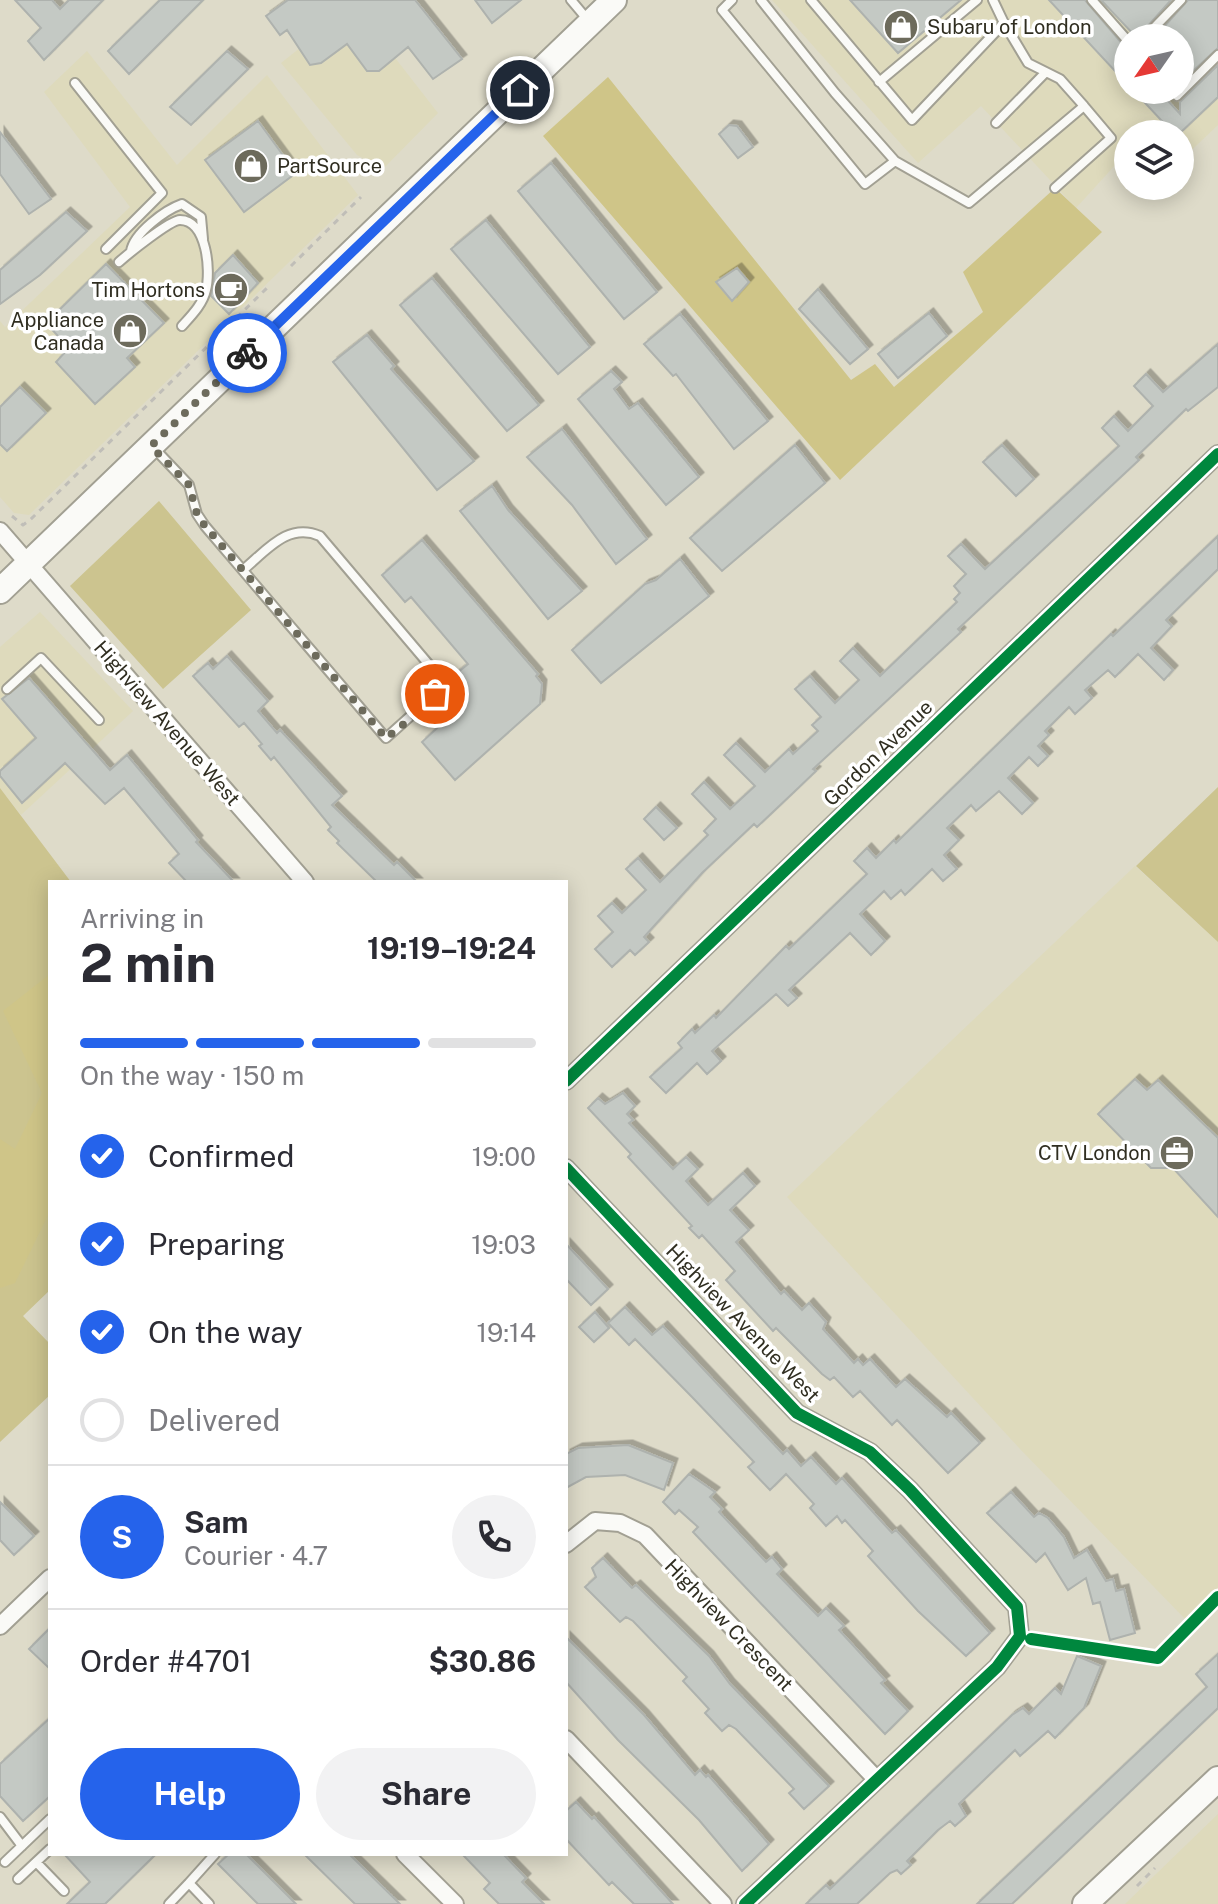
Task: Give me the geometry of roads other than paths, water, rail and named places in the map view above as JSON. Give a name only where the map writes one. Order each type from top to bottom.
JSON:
[{"type":"main road","points":[[0,591],[614,0]]},
{"type":"main road","points":[[1085,1904],[1218,1779]]},
{"type":"street","name":"Gordon Avenue","points":[[568,1079],[1218,454]]},
{"type":"street","name":"Highview Avenue West","points":[[0,531],[303,880]]},
{"type":"street","name":"Highview Avenue West","points":[[568,1170],[797,1413],[870,1452],[910,1490],[1017,1607],[1020,1636],[997,1667],[745,1904]]},
{"type":"street","name":"Highview Crescent","points":[[568,1542],[595,1521],[620,1523],[645,1535],[877,1780]]},
{"type":"street","points":[[0,1626],[48,1580]]},
{"type":"street","points":[[568,1741],[723,1904]]},
{"type":"street","points":[[407,1856],[455,1904]]},
{"type":"lane","points":[[571,0],[590,23]]},
{"type":"lane","points":[[732,0],[722,10],[865,184],[895,161]]},
{"type":"lane","points":[[761,0],[835,93],[895,161],[969,203],[1084,106]]},
{"type":"lane","points":[[811,0],[912,120],[1004,23]]},
{"type":"lane","points":[[879,82],[977,0]]},
{"type":"lane","points":[[993,0],[1028,63],[1060,79],[1111,138],[1055,188]]},
{"type":"lane","points":[[1092,0],[1114,25]]},
{"type":"lane","points":[[1158,24],[1181,0]]},
{"type":"lane","points":[[1194,79],[1218,55]]},
{"type":"lane","points":[[996,123],[1045,73]]},
{"type":"lane","points":[[75,83],[162,193],[106,249]]},
{"type":"lane","points":[[131,251],[132,243],[167,209],[182,204],[201,217],[206,290],[196,310],[182,326]]},
{"type":"lane","points":[[119,262],[179,219],[190,223],[203,240]]},
{"type":"lane","points":[[151,446],[189,485],[197,514],[243,570],[386,738],[422,710],[435,694],[436,679],[431,667],[320,536],[306,530],[294,531],[243,570]]},
{"type":"lane","points":[[7,689],[41,658],[99,720]]},
{"type":"lane","points":[[0,1817],[22,1846]]},
{"type":"lane","points":[[5,1862],[48,1821]]},
{"type":"lane","points":[[18,1879],[48,1851]]},
{"type":"lane","points":[[169,1904],[213,1856]]},
{"type":"lane","points":[[36,1862],[64,1891]]},
{"type":"lane","points":[[189,1883],[209,1904]]},
{"type":"place","name":"Subaru of London","points":[[901,27]]},
{"type":"place","name":"PartSource","points":[[251,166]]},
{"type":"place","name":"Tim Hortons","points":[[231,290]]},
{"type":"place","name":"Appliance Canada","points":[[130,331]]},
{"type":"place","name":"CTV London","points":[[1177,1153]]}]
